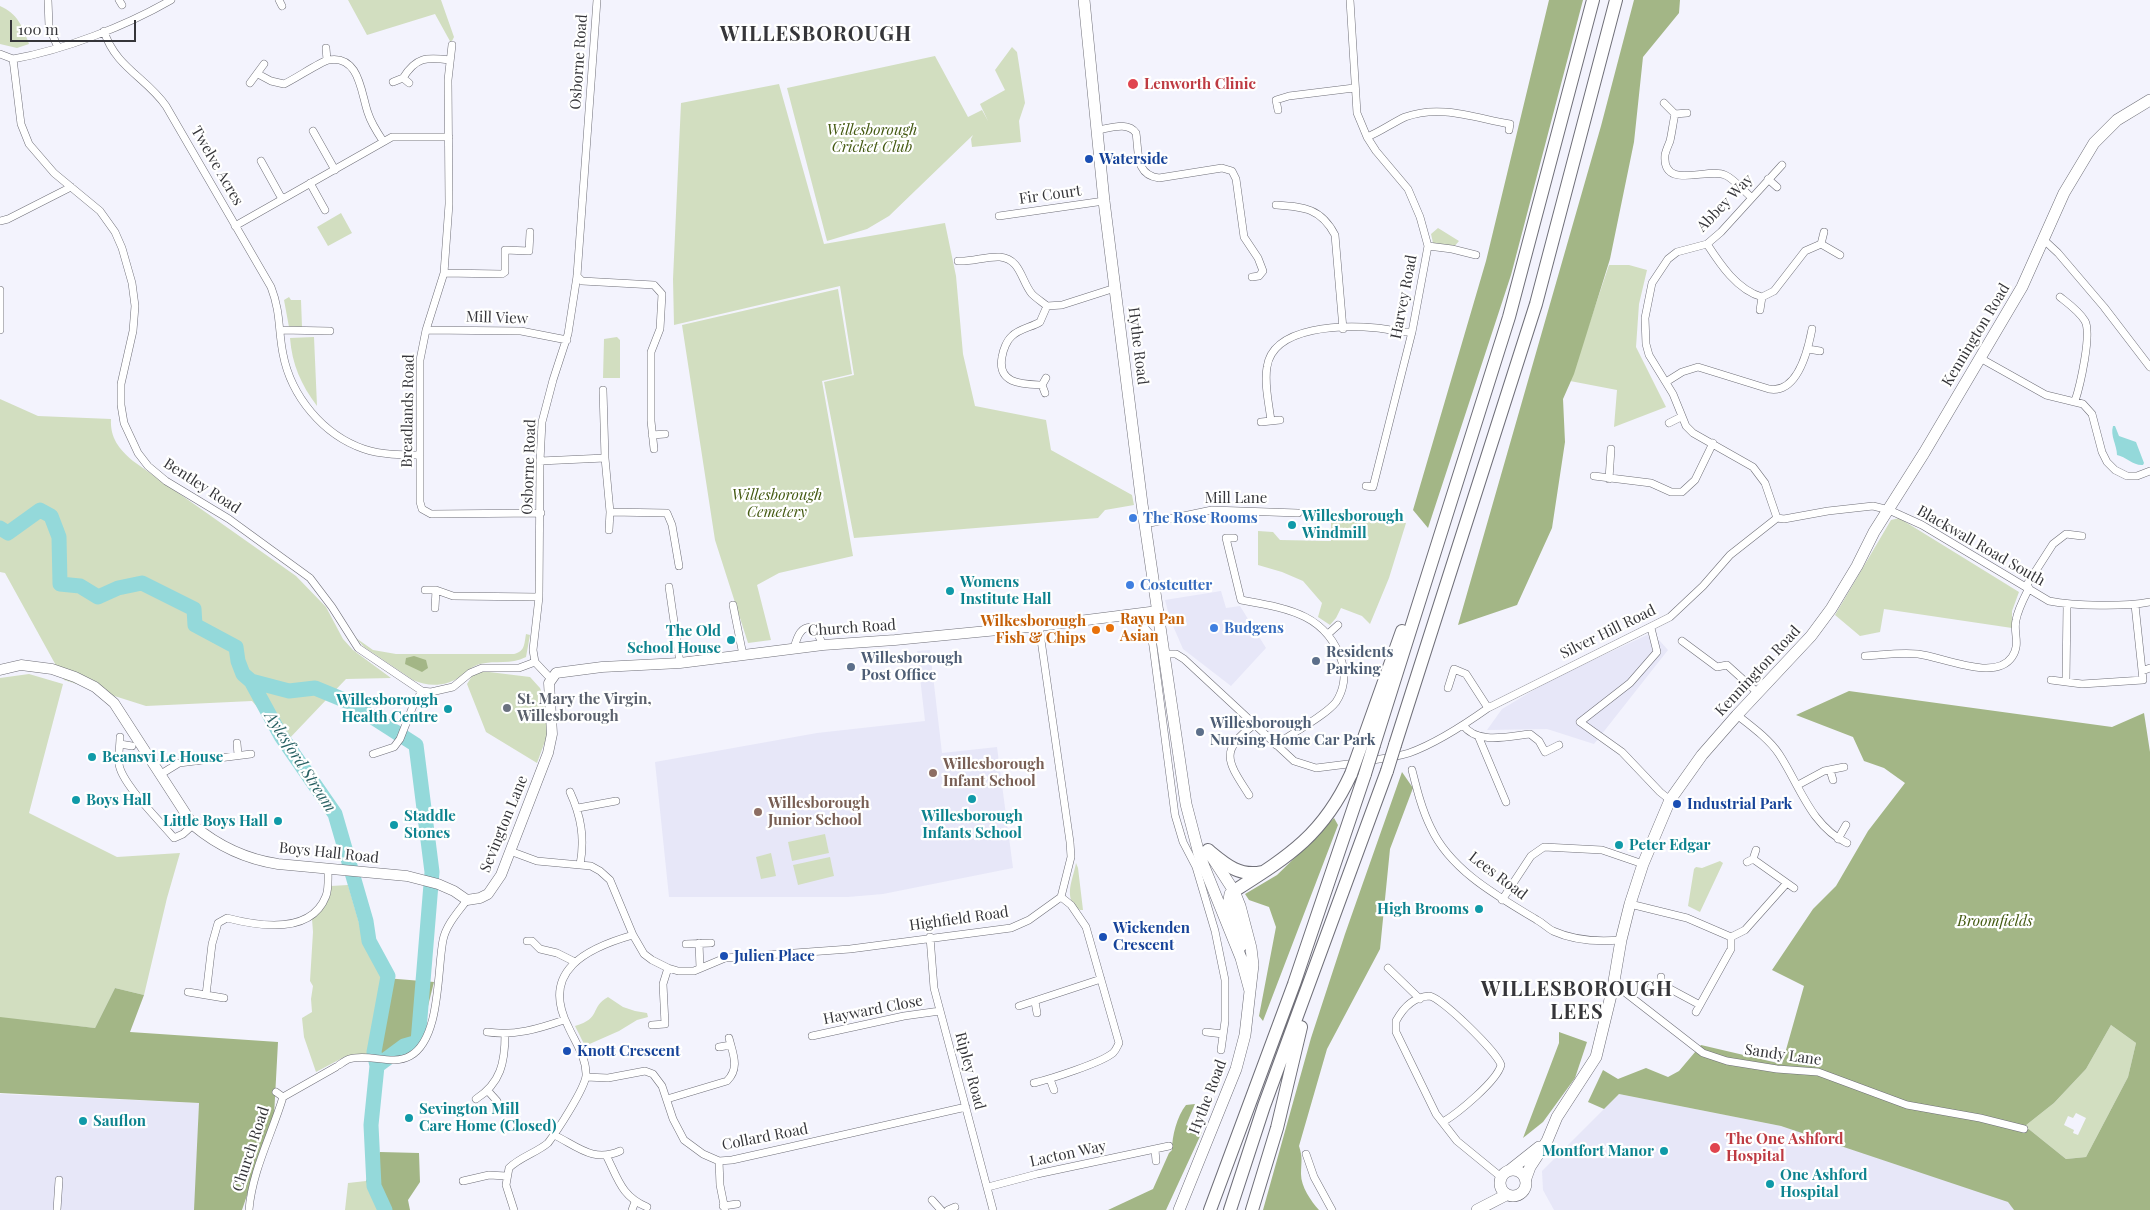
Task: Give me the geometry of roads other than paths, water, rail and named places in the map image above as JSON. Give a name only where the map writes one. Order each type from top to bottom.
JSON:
[{"type":"highway","points":[[1234,890],[1292,853],[1314,833],[1336,802],[1368,746],[1438,546],[1509,317],[1593,0]]},
{"type":"highway","points":[[1230,1210],[1264,1106],[1387,771],[1536,304],[1616,0]]},
{"type":"highway","points":[[1210,1210],[1294,984],[1365,774],[1368,746]]},
{"type":"highway","points":[[1208,850],[1235,870],[1247,874],[1264,871]]},
{"type":"highway","points":[[1252,1210],[1277,1128],[1314,974]]},
{"type":"main road","name":"Hythe Road","points":[[1084,0],[1104,201],[1115,288],[1145,524],[1186,804],[1199,854],[1241,958],[1250,991]]},
{"type":"main road","name":"Kennington Road","points":[[1504,1182],[1514,1196],[1522,1193],[1526,1187],[1526,1178],[1530,1167],[1547,1141],[1557,1117],[1596,1058],[1630,904],[1643,864],[1663,821],[1670,800],[1702,755],[1812,636],[1831,609],[2022,287],[2064,193],[2094,143],[2117,120],[2150,100]]},
{"type":"main road","name":"Hythe Road","points":[[1179,1210],[1236,1069],[1245,1035],[1253,965],[1245,922],[1234,890],[1192,828]]},
{"type":"main road","points":[[1234,890],[1230,894],[1230,900],[1240,935],[1241,958]]},
{"type":"main road","name":"Kennington Road","points":[[1481,1208],[1504,1182],[1547,1141]]},
{"type":"main road","points":[[1504,1182],[1521,1172],[1526,1178]]},
{"type":"street","points":[[48,0],[49,26],[58,48]]},
{"type":"street","points":[[0,54],[13,59],[58,48],[141,17],[169,0]]},
{"type":"street","name":"Osborne Road","points":[[535,662],[533,650],[539,597],[540,461],[544,415],[571,324],[577,276],[597,0]]},
{"type":"street","name":"Harvey Road","points":[[1350,0],[1357,113],[1367,137],[1376,151],[1408,189],[1423,223],[1428,246],[1412,332],[1374,488],[1366,486]]},
{"type":"street","name":"Twelve Acres","points":[[104,31],[120,61],[157,95],[166,106],[271,287],[278,305],[282,353],[294,386],[304,402],[322,423],[343,439],[364,449],[382,453],[420,454]]},
{"type":"street","name":"Breadlands Road","points":[[452,45],[448,137],[449,204],[444,273],[426,330],[420,360],[420,502],[422,509],[426,513],[540,514]]},
{"type":"street","points":[[326,48],[327,60]]},
{"type":"street","points":[[393,82],[403,78],[410,67],[424,58],[450,60]]},
{"type":"street","name":"Bentley Road","points":[[13,59],[21,124],[29,144],[43,162],[86,198],[108,222],[122,248],[134,294],[134,320],[121,384],[121,405],[128,431],[142,460],[166,481],[230,519],[310,578],[332,607],[358,648],[422,691]]},
{"type":"street","points":[[258,74],[271,81],[284,84],[327,60],[344,63],[359,76],[369,116],[383,141]]},
{"type":"street","points":[[250,83],[264,64]]},
{"type":"street","points":[[403,78],[409,83]]},
{"type":"street","points":[[1278,110],[1276,100],[1289,96],[1354,88]]},
{"type":"street","points":[[1664,103],[1675,114],[1687,113]]},
{"type":"street","points":[[1367,137],[1407,117],[1426,112],[1453,112],[1510,124],[1508,130]]},
{"type":"street","points":[[1675,114],[1665,153],[1665,161],[1668,168],[1675,174],[1683,177],[1707,173],[1723,174],[1751,197]]},
{"type":"street","points":[[1098,130],[1128,126],[1133,129],[1136,133],[1141,168],[1148,176],[1159,178],[1222,168],[1232,171],[1236,179],[1244,237],[1258,258],[1263,271],[1259,276],[1252,277]]},
{"type":"street","points":[[313,131],[335,170]]},
{"type":"street","points":[[235,226],[383,141],[400,135],[448,137]]},
{"type":"street","points":[[261,161],[282,199]]},
{"type":"street","name":"Abbey Way","points":[[1774,520],[1765,483],[1755,470],[1746,462],[1693,433],[1686,426],[1666,382],[1649,356],[1646,344],[1645,318],[1652,283],[1668,258],[1677,252],[1707,244],[1722,232],[1751,197],[1782,165]]},
{"type":"street","name":"Abbey Way","points":[[1768,179],[1777,188]]},
{"type":"street","points":[[310,183],[324,210]]},
{"type":"street","points":[[0,221],[8,219],[71,186]]},
{"type":"street","name":"Fir Court","points":[[999,216],[1104,201]]},
{"type":"street","points":[[1276,205],[1312,210],[1330,225],[1335,235],[1343,329]]},
{"type":"street","points":[[444,273],[502,274],[505,272],[505,250],[529,250],[530,232]]},
{"type":"street","points":[[1821,244],[1824,232]]},
{"type":"street","points":[[2044,240],[2058,253],[2104,307],[2150,367]]},
{"type":"street","points":[[1707,244],[1726,271],[1748,292],[1762,297],[1768,296],[1774,291],[1805,251],[1821,244]]},
{"type":"street","points":[[1821,244],[1840,255]]},
{"type":"street","points":[[1428,246],[1476,255]]},
{"type":"street","points":[[958,261],[971,262],[995,257],[1010,260],[1021,271],[1032,294],[1047,306],[1078,301],[1115,288]]},
{"type":"street","points":[[577,276],[582,281],[654,285],[662,294],[660,329],[652,352],[652,435],[654,450]]},
{"type":"street","points":[[0,290],[0,330]]},
{"type":"street","points":[[1760,310],[1762,297]]},
{"type":"street","points":[[2060,297],[2077,310],[2085,322],[2088,331],[2083,373],[2075,401]]},
{"type":"street","points":[[1045,393],[1044,382],[1013,382],[1002,372],[1001,366],[1003,354],[1011,337],[1040,322],[1047,306]]},
{"type":"street","points":[[1271,421],[1266,368],[1274,350],[1290,337],[1300,333],[1343,329],[1375,328],[1412,332]]},
{"type":"street","points":[[1666,382],[1682,372],[1698,367],[1776,390],[1785,386],[1798,371],[1808,349],[1812,329]]},
{"type":"street","points":[[281,330],[330,331]]},
{"type":"street","name":"Mill View","points":[[426,330],[521,331],[567,340]]},
{"type":"street","points":[[1808,349],[1820,351]]},
{"type":"street","points":[[1980,358],[2046,395],[2083,404],[2092,414],[2102,452],[2107,462],[2115,470],[2127,476],[2137,476],[2150,472]]},
{"type":"street","points":[[603,390],[605,458],[610,512],[609,530]]},
{"type":"street","points":[[1669,423],[1682,417]]},
{"type":"street","points":[[1261,422],[1280,420]]},
{"type":"street","points":[[652,435],[665,434]]},
{"type":"street","points":[[1594,476],[1651,483],[1671,492],[1682,492],[1695,480],[1712,443]]},
{"type":"street","points":[[1609,479],[1611,449]]},
{"type":"street","points":[[540,461],[605,458]]},
{"type":"street","points":[[1774,520],[1874,506],[1889,510]]},
{"type":"street","name":"Mill Lane","points":[[1145,524],[1212,510],[1298,513]]},
{"type":"street","name":"Blackwall Road South","points":[[1889,510],[1922,524],[2028,587],[2044,599],[2067,605],[2135,605],[2150,602]]},
{"type":"street","points":[[610,512],[667,513],[672,525],[678,566]]},
{"type":"street","name":"Silver Hill Road","points":[[1276,745],[1294,761],[1316,768],[1340,767],[1408,753],[1463,725],[1488,708],[1672,616],[1703,586],[1730,555],[1774,520]]},
{"type":"street","points":[[1865,656],[1897,652],[1919,654],[1977,667],[1997,668],[2005,664],[2012,656],[2016,647],[2016,620],[2028,587],[2053,544],[2066,534],[2082,536]]},
{"type":"street","points":[[1165,654],[1176,654],[1184,659],[1276,745],[1328,710],[1336,701],[1341,692],[1344,669],[1336,645],[1328,634],[1313,620],[1295,611],[1241,600],[1226,538],[1234,538]]},
{"type":"street","points":[[669,587],[680,663]]},
{"type":"street","points":[[425,590],[436,590],[453,596],[539,597]]},
{"type":"street","points":[[435,608],[436,590]]},
{"type":"street","points":[[733,605],[743,655]]},
{"type":"street","points":[[2066,681],[2067,605]]},
{"type":"street","points":[[2050,680],[2082,684],[2143,680],[2135,605]]},
{"type":"street","name":"Church Road","points":[[550,679],[556,673],[567,671],[680,663],[794,648],[1039,626],[1158,611]]},
{"type":"street","points":[[1328,634],[1338,625]]},
{"type":"street","points":[[794,648],[797,637],[802,629],[810,626],[815,628],[823,645]]},
{"type":"street","points":[[1034,1083],[1050,1079],[1108,1056],[1117,1049],[1119,1038],[1086,927],[1071,905],[1061,897],[1070,857],[1070,842],[1039,626]]},
{"type":"street","name":"Hythe Road","points":[[1145,628],[1152,635],[1179,832],[1196,867],[1215,931],[1225,980],[1224,1034],[1221,1050]]},
{"type":"street","points":[[1651,628],[1657,652],[1630,683],[1580,722],[1622,752],[1670,800]]},
{"type":"street","points":[[1682,641],[1717,667],[1728,665],[1758,693]]},
{"type":"street","points":[[373,754],[394,747],[402,737],[413,706],[422,691],[431,692],[453,687],[470,673],[482,668],[519,668],[535,662],[550,679]]},
{"type":"street","name":"Boys Hall Road","points":[[0,670],[21,666],[52,669],[95,687],[114,702],[193,825],[221,845],[258,861],[407,876],[438,884],[454,891],[467,900]]},
{"type":"street","points":[[2142,671],[2150,668]]},
{"type":"street","points":[[1448,688],[1454,669],[1466,674],[1488,708]]},
{"type":"street","name":"Sevington Lane","points":[[467,900],[473,901],[488,894],[501,875],[548,753],[552,734],[550,679]]},
{"type":"street","points":[[1159,696],[1171,695]]},
{"type":"street","points":[[1737,715],[1778,752],[1813,815],[1823,827],[1838,839],[1847,843]]},
{"type":"street","points":[[1249,795],[1234,772],[1230,761],[1229,749],[1239,736],[1254,725]]},
{"type":"street","points":[[1463,725],[1468,732],[1479,738],[1530,734],[1539,741],[1545,752],[1559,745]]},
{"type":"street","points":[[1479,738],[1506,802]]},
{"type":"street","points":[[132,746],[120,740],[119,765],[125,780],[174,838],[184,834],[193,825]]},
{"type":"street","points":[[237,742],[238,755]]},
{"type":"street","points":[[161,774],[179,763],[250,754]]},
{"type":"street","points":[[1798,785],[1815,775],[1844,767]]},
{"type":"street","name":"Lees Road","points":[[1412,770],[1418,795],[1434,834],[1468,874],[1502,900],[1538,920],[1552,931],[1585,939],[1621,940]]},
{"type":"street","points":[[1830,770],[1833,780]]},
{"type":"street","points":[[570,792],[578,808],[583,834],[580,865]]},
{"type":"street","points":[[578,808],[616,801]]},
{"type":"street","points":[[1838,839],[1846,825]]},
{"type":"street","points":[[1179,832],[1192,828]]},
{"type":"street","points":[[1502,900],[1531,856],[1544,847],[1602,850],[1643,864]]},
{"type":"street","points":[[1756,850],[1750,860],[1794,888]]},
{"type":"street","name":"Highfield Road","points":[[510,851],[537,861],[592,866],[610,880],[632,935],[644,954],[668,968],[688,971],[726,958],[850,949],[930,937],[1011,928],[1029,920],[1061,897]]},
{"type":"street","points":[[206,995],[212,944],[218,923],[228,918],[254,923],[284,924],[306,918],[315,911],[324,899],[327,890],[328,869]]},
{"type":"street","points":[[1630,904],[1684,920],[1731,937],[1746,930],[1786,884]]},
{"type":"street","name":"Church Road","points":[[249,1210],[250,1195],[255,1176],[283,1097],[349,1059],[373,1058],[393,1060],[409,1056],[424,1041],[431,1024],[444,938],[455,916],[467,900]]},
{"type":"street","points":[[1684,908],[1684,920]]},
{"type":"street","points":[[514,1210],[506,1185],[506,1176],[513,1164],[541,1149],[554,1135],[582,1088],[586,1077],[582,1056],[564,1020],[559,997],[561,980],[575,962],[590,951],[632,935]]},
{"type":"street","name":"Ripley Road","points":[[930,937],[934,988],[993,1210]]},
{"type":"street","points":[[1696,1012],[1731,950],[1731,937]]},
{"type":"street","points":[[527,941],[532,941],[540,948],[557,952],[575,962]]},
{"type":"street","points":[[699,943],[700,968]]},
{"type":"street","points":[[686,944],[711,943]]},
{"type":"street","points":[[652,1025],[665,1024],[663,984],[668,968]]},
{"type":"street","points":[[1388,968],[1420,998]]},
{"type":"street","points":[[1019,1006],[1101,979]]},
{"type":"street","points":[[1651,987],[1661,980],[1700,1005]]},
{"type":"street","name":"Sandy Lane","points":[[1613,987],[1622,990],[1703,1053],[1727,1060],[1776,1069],[1818,1072],[1907,1105],[1980,1118],[2024,1129]]},
{"type":"street","points":[[188,992],[224,998]]},
{"type":"street","points":[[1443,1122],[1455,1114],[1497,1075],[1502,1065],[1494,1051],[1437,998],[1429,996],[1412,1001],[1398,1017],[1395,1024],[1396,1032],[1436,1114],[1457,1141],[1504,1182]]},
{"type":"street","points":[[1035,1002],[1037,1013]]},
{"type":"street","name":"Hayward Close","points":[[812,1036],[904,1016],[940,1011]]},
{"type":"street","points":[[487,1032],[505,1034],[534,1030],[564,1020]]},
{"type":"street","points":[[1206,1032],[1224,1034]]},
{"type":"street","points":[[476,1099],[488,1091],[497,1080],[503,1066],[505,1034]]},
{"type":"street","points":[[667,1099],[727,1081],[732,1076],[735,1065],[730,1042],[719,1047]]},
{"type":"street","name":"Collard Road","points":[[586,1077],[608,1078],[645,1071],[658,1079],[673,1119],[684,1140],[703,1154],[719,1160],[732,1160],[790,1148],[966,1107]]},
{"type":"street","points":[[1050,1079],[1054,1090]]},
{"type":"street","points":[[488,1091],[497,1101]]},
{"type":"street","name":"Church Road","points":[[276,1092],[283,1097]]},
{"type":"street","points":[[554,1135],[583,1151],[607,1157],[620,1151]]},
{"type":"street","name":"Lacton Way","points":[[988,1186],[1168,1146]]},
{"type":"street","points":[[1155,1150],[1156,1161]]},
{"type":"street","points":[[1306,1154],[1314,1177],[1332,1210]]},
{"type":"street","points":[[607,1157],[616,1179],[635,1202],[647,1207]]},
{"type":"street","points":[[719,1160],[724,1208],[737,1204]]},
{"type":"street","points":[[462,1181],[489,1175],[506,1176]]},
{"type":"street","points":[[57,1210],[59,1180]]},
{"type":"street","points":[[932,1200],[941,1210]]},
{"type":"street","points":[[632,1210],[635,1202]]},
{"type":"water","points":[[2113,426],[2115,426],[2119,436],[2136,442],[2144,463],[2143,465],[2136,464],[2117,455],[2112,433]]},
{"type":"waterway","name":"Aylesford Stream","points":[[0,528],[8,533],[40,510],[51,516],[59,537],[60,584],[80,586],[98,597],[118,588],[142,583],[194,609],[195,625],[236,647],[238,661],[243,674],[251,681],[281,736],[335,814],[366,921],[369,941],[388,976],[374,1052],[377,1066],[371,1125],[374,1186],[385,1210]]},
{"type":"waterway","points":[[251,681],[289,691],[315,688],[349,702],[416,745],[432,872],[418,1042],[404,1046],[377,1066]]},
{"type":"place","name":"Lenworth Clinic","points":[[1133,84]]},
{"type":"place","name":"Waterside","points":[[1089,159]]},
{"type":"place","name":"The Rose Rooms","points":[[1133,518]]},
{"type":"place","name":"Willesborough Windmill","points":[[1292,525]]},
{"type":"place","name":"Costcutter","points":[[1130,585]]},
{"type":"place","name":"Womens Institute Hall","points":[[950,591]]},
{"type":"place","name":"Rayu Pan Asian","points":[[1110,628]]},
{"type":"place","name":"Budgens","points":[[1214,628]]},
{"type":"place","name":"Wilkesborough Fish & Chips","points":[[1096,630]]},
{"type":"place","name":"The Old School House","points":[[731,640]]},
{"type":"place","name":"Residents Parking","points":[[1316,661]]},
{"type":"place","name":"Willesborough Post Office","points":[[851,667]]},
{"type":"place","name":"St. Mary the Virgin, Willesborough","points":[[507,708]]},
{"type":"place","name":"Willesborough Health Centre","points":[[448,709]]},
{"type":"place","name":"Willesborough Nursing Home Car Park","points":[[1200,732]]},
{"type":"place","name":"Beansvi Le House","points":[[92,757]]},
{"type":"place","name":"Willesborough Infant School","points":[[933,773]]},
{"type":"place","name":"Willesborough Infants School","points":[[972,799]]},
{"type":"place","name":"Boys Hall","points":[[76,800]]},
{"type":"place","name":"Industrial Park","points":[[1677,804]]},
{"type":"place","name":"Willesborough Junior School","points":[[758,812]]},
{"type":"place","name":"Little Boys Hall","points":[[278,821]]},
{"type":"place","name":"Staddle Stones","points":[[394,825]]},
{"type":"place","name":"Peter Edgar","points":[[1619,845]]},
{"type":"place","name":"High Brooms","points":[[1479,909]]},
{"type":"place","name":"Wickenden Crescent","points":[[1103,937]]},
{"type":"place","name":"Julien Place","points":[[724,956]]},
{"type":"place","name":"Knott Crescent","points":[[567,1051]]},
{"type":"place","name":"Sevington Mill Care Home (Closed)","points":[[409,1118]]},
{"type":"place","name":"Sauflon","points":[[83,1121]]},
{"type":"place","name":"The One Ashford Hospital","points":[[1715,1148]]},
{"type":"place","name":"Montfort Manor","points":[[1664,1151]]},
{"type":"place","name":"One Ashford Hospital","points":[[1770,1184]]},
{"type":"district","name":"WILLESBOROUGH","points":[[816,35]]},
{"type":"district","name":"WILLESBOROUGH LEES","points":[[1577,1002]]},
{"type":"park label","name":"Willesborough Cricket Club","points":[[872,138]]},
{"type":"park label","name":"Willesborough Cemetery","points":[[777,504]]},
{"type":"park label","name":"Broomfields","points":[[1995,921]]}]
